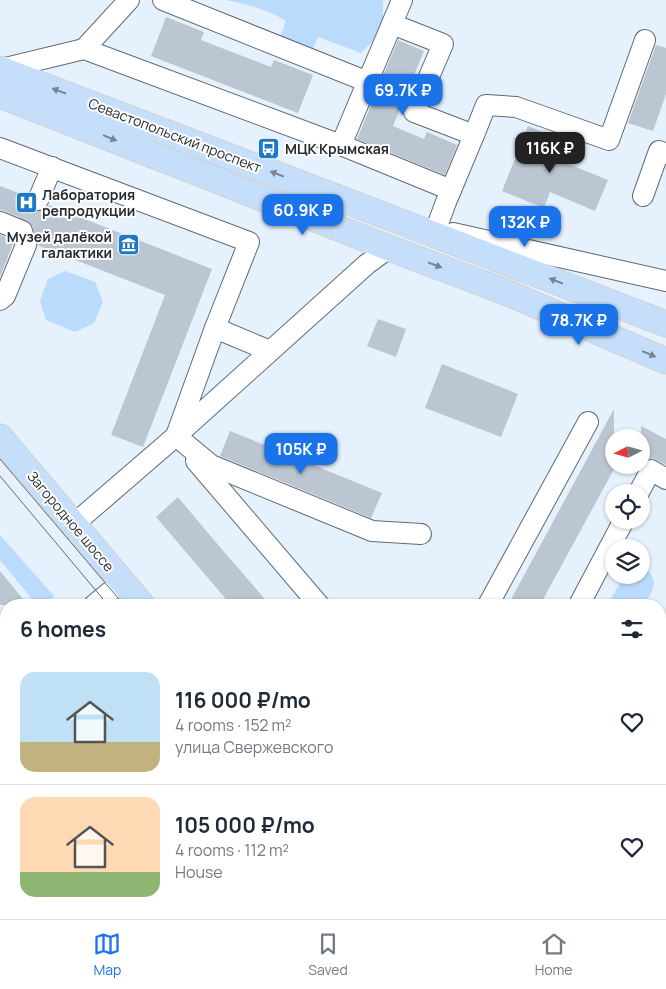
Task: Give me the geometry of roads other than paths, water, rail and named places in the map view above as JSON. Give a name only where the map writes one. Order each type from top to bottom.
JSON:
[{"type":"main road","name":"Севастопольский проспект","points":[[0,68],[420,227],[666,324]]},
{"type":"main road","name":"Севастопольский проспект","points":[[0,95],[508,293],[666,362]]},
{"type":"main road","name":"Загородное шоссе","points":[[0,437],[137,599]]},
{"type":"street","points":[[84,49],[129,0]]},
{"type":"street","points":[[163,0],[368,82]]},
{"type":"street","points":[[341,145],[402,0]]},
{"type":"street","points":[[392,24],[443,44],[414,112],[474,135]]},
{"type":"street","points":[[420,227],[451,190],[486,105],[516,107],[609,140],[645,40]]},
{"type":"street","points":[[0,68],[84,49],[341,145],[451,190]]},
{"type":"street","points":[[0,148],[249,242],[215,328],[176,436]]},
{"type":"street","points":[[643,196],[659,151],[666,154]]},
{"type":"street","points":[[38,200],[52,167]]},
{"type":"street","points":[[340,228],[345,230],[350,228],[358,220],[358,209],[350,202]]},
{"type":"street","points":[[0,222],[25,227],[26,245],[4,296],[0,300]]},
{"type":"street","points":[[74,524],[176,436],[368,264],[399,252],[404,252],[401,248],[400,237],[408,229],[420,227],[666,281]]},
{"type":"street","points":[[215,328],[270,351]]},
{"type":"street","points":[[491,599],[588,422]]},
{"type":"street","points":[[176,436],[211,465],[372,531],[421,534]]},
{"type":"street","points":[[176,436],[313,599]]},
{"type":"street","points":[[643,484],[651,470],[666,479]]},
{"type":"street","points":[[582,599],[619,529]]},
{"type":"street","points":[[101,599],[122,582]]},
{"type":"tunnel","points":[[28,224],[38,200]]},
{"type":"tram line","points":[[0,459],[119,599]]},
{"type":"tram line","points":[[0,476],[103,599]]},
{"type":"place","name":"МЦК Крымская","points":[[269,148]]},
{"type":"place","name":"Лаборатория репродукции","points":[[26,202]]},
{"type":"place","name":"Музей далёкой галактики","points":[[128,244]]}]
